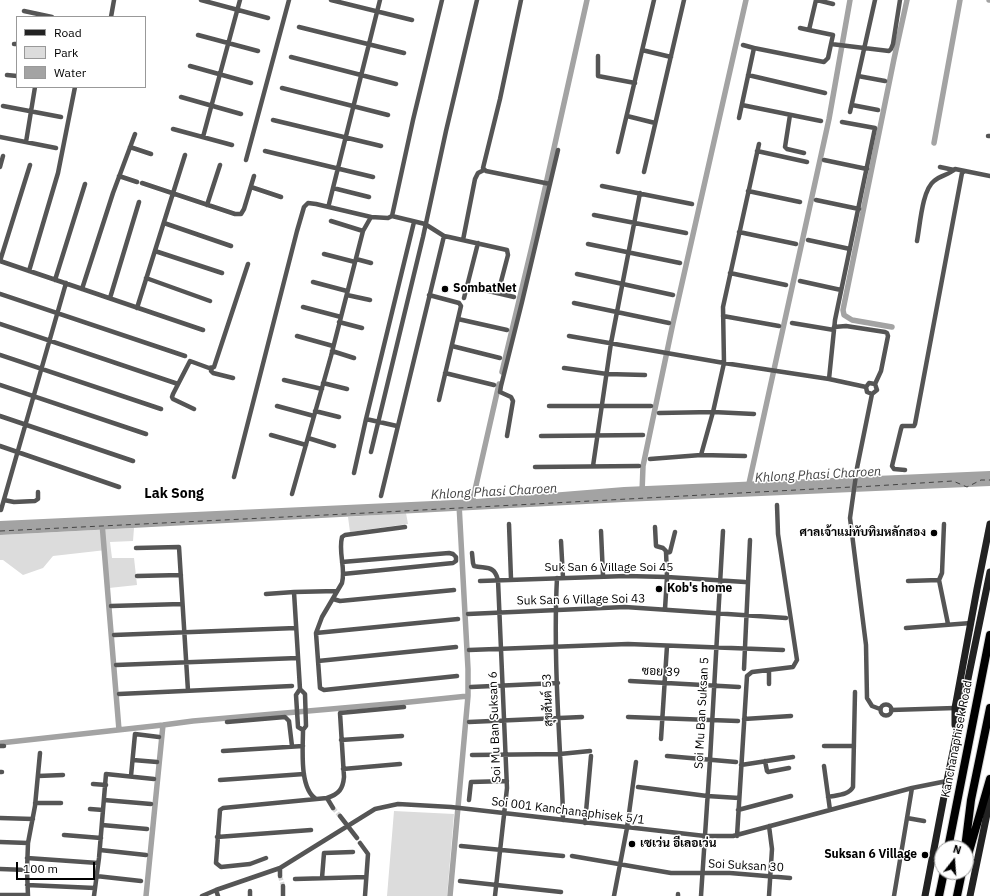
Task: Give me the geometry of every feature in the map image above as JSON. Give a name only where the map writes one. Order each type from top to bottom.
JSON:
[{"type":"highway","name":"Kanchanaphisek Road","points":[[950,840],[990,635]]},
{"type":"highway","points":[[966,840],[971,800],[990,708]]},
{"type":"highway","points":[[972,840],[990,779]]},
{"type":"highway","points":[[939,896],[942,880]]},
{"type":"highway","points":[[957,896],[961,880]]},
{"type":"main road","points":[[955,739],[955,708],[990,524]]},
{"type":"main road","points":[[925,896],[955,739],[990,572]]},
{"type":"main road","points":[[970,896],[987,814],[990,787]]},
{"type":"street","points":[[111,16],[114,0]]},
{"type":"street","points":[[201,0],[268,18]]},
{"type":"street","points":[[203,137],[240,0]]},
{"type":"street","points":[[246,160],[289,0]]},
{"type":"street","points":[[331,0],[412,20]]},
{"type":"street","points":[[329,204],[380,0]]},
{"type":"street","points":[[392,216],[442,0]]},
{"type":"street","points":[[371,452],[477,0]]},
{"type":"street","points":[[484,170],[521,0]]},
{"type":"street","points":[[618,152],[654,0]]},
{"type":"street","points":[[644,172],[684,0]]},
{"type":"street","points":[[809,30],[817,0],[833,4]]},
{"type":"street","points":[[850,112],[876,0]]},
{"type":"street","points":[[833,44],[889,51],[891,50],[900,0]]},
{"type":"street","points":[[24,11],[45,16]]},
{"type":"street","points":[[300,27],[404,53]]},
{"type":"street","points":[[743,45],[824,62],[828,58],[833,44],[833,35],[800,28]]},
{"type":"street","points":[[198,35],[258,51]]},
{"type":"street","points":[[739,118],[754,48]]},
{"type":"street","points":[[642,50],[671,57]]},
{"type":"street","points":[[598,56],[598,76],[635,83]]},
{"type":"street","points":[[291,57],[396,84]]},
{"type":"street","points":[[190,66],[250,83]]},
{"type":"street","points":[[6,75],[16,76]]},
{"type":"street","points":[[748,76],[826,93]]},
{"type":"street","points":[[858,76],[885,82]]},
{"type":"street","points":[[26,142],[35,88]]},
{"type":"street","points":[[29,271],[58,173],[75,88]]},
{"type":"street","points":[[282,88],[388,115]]},
{"type":"street","points":[[181,97],[242,114]]},
{"type":"street","points":[[742,105],[821,121]]},
{"type":"street","points":[[852,105],[878,110]]},
{"type":"street","points":[[3,106],[61,117]]},
{"type":"street","points":[[790,115],[785,147],[787,149],[804,153]]},
{"type":"street","points":[[627,116],[655,124]]},
{"type":"street","points":[[274,120],[381,146]]},
{"type":"street","points":[[829,379],[834,329],[841,290],[875,128],[842,122]]},
{"type":"street","points":[[173,129],[232,145]]},
{"type":"street","points":[[82,289],[119,176],[135,134]]},
{"type":"street","points":[[0,137],[56,148]]},
{"type":"street","points":[[701,455],[713,412],[724,363],[723,307],[759,144]]},
{"type":"street","points":[[130,147],[151,154]]},
{"type":"street","points":[[507,436],[513,400],[511,397],[500,392],[501,386],[558,150]]},
{"type":"street","points":[[265,151],[373,178]]},
{"type":"street","points":[[757,151],[807,162]]},
{"type":"street","points":[[137,308],[185,155]]},
{"type":"street","points":[[0,166],[3,156]]},
{"type":"street","points":[[824,160],[866,169]]},
{"type":"street","points":[[30,165],[0,261],[203,330]]},
{"type":"street","points":[[207,205],[220,165]]},
{"type":"street","points":[[940,167],[954,170],[957,168],[990,176]]},
{"type":"street","points":[[464,240],[475,179],[478,173],[484,170],[550,184]]},
{"type":"street","points":[[917,241],[926,193],[930,184],[954,170]]},
{"type":"street","points":[[905,470],[894,469],[892,466],[902,426],[914,426],[915,424],[962,173],[965,171]]},
{"type":"street","points":[[119,176],[234,214],[241,214],[244,209],[254,176]]},
{"type":"street","points":[[55,280],[85,184]]},
{"type":"street","points":[[602,186],[692,204]]},
{"type":"street","points":[[251,187],[281,197]]},
{"type":"street","points":[[333,188],[369,197]]},
{"type":"street","points":[[748,191],[800,202]]},
{"type":"street","points":[[592,466],[611,343],[640,193]]},
{"type":"street","points":[[816,200],[859,208]]},
{"type":"street","points":[[110,298],[138,202]]},
{"type":"street","points":[[234,477],[297,231],[304,207],[308,204],[316,204],[371,216],[388,218],[392,216],[425,224],[444,236],[505,249],[508,252],[498,293]]},
{"type":"street","points":[[292,494],[322,389],[363,231],[371,216]]},
{"type":"street","points":[[594,216],[686,232]]},
{"type":"street","points":[[331,221],[363,231]]},
{"type":"street","points":[[354,474],[414,222]]},
{"type":"street","points":[[164,223],[231,246]]},
{"type":"street","points":[[739,232],[796,244]]},
{"type":"street","points":[[381,496],[444,236]]},
{"type":"street","points":[[808,240],[850,249]]},
{"type":"street","points":[[464,298],[478,243]]},
{"type":"street","points":[[588,244],[680,263]]},
{"type":"street","points":[[155,251],[222,273]]},
{"type":"street","points":[[324,254],[371,263]]},
{"type":"street","points":[[212,368],[214,367],[248,264]]},
{"type":"street","points":[[730,273],[786,285]]},
{"type":"street","points":[[577,274],[673,295]]},
{"type":"street","points":[[146,278],[210,301]]},
{"type":"street","points":[[800,281],[841,290]]},
{"type":"street","points":[[313,282],[370,300]]},
{"type":"street","points":[[1,510],[66,283]]},
{"type":"street","points":[[467,286],[514,297]]},
{"type":"street","points":[[0,294],[185,356]]},
{"type":"street","points":[[429,295],[460,305],[439,400]]},
{"type":"street","points":[[574,303],[669,323]]},
{"type":"street","points":[[303,307],[362,328]]},
{"type":"street","points":[[723,316],[779,326]]},
{"type":"street","points":[[458,319],[507,330]]},
{"type":"street","points":[[792,323],[834,329],[846,326],[887,333],[881,371],[875,384],[877,390],[872,394],[857,468],[850,518],[866,645],[867,698],[872,706],[880,710],[881,713],[885,715],[889,714],[891,710],[955,708]]},
{"type":"street","points":[[0,324],[178,384]]},
{"type":"street","points":[[297,336],[333,346]]},
{"type":"street","points":[[569,336],[724,363],[777,370],[866,387]]},
{"type":"street","points":[[452,346],[500,358]]},
{"type":"street","points":[[332,351],[354,358]]},
{"type":"street","points":[[0,355],[161,409]]},
{"type":"street","points":[[194,409],[173,400],[172,397],[190,362],[212,368]]},
{"type":"street","points":[[212,368],[211,371],[213,372],[233,378]]},
{"type":"street","points":[[564,368],[606,374],[646,375]]},
{"type":"street","points":[[445,374],[494,385]]},
{"type":"street","points":[[284,380],[322,389]]},
{"type":"street","points":[[323,383],[347,389]]},
{"type":"street","points":[[866,387],[869,383],[875,384]]},
{"type":"street","points":[[0,386],[146,434]]},
{"type":"street","points":[[866,387],[867,392],[872,394]]},
{"type":"street","points":[[277,406],[315,414],[339,417]]},
{"type":"street","points":[[549,406],[651,406]]},
{"type":"street","points":[[660,413],[713,412],[754,414]]},
{"type":"street","points":[[0,416],[133,461]]},
{"type":"street","points":[[366,419],[397,426]]},
{"type":"street","points":[[272,435],[306,445]]},
{"type":"street","points":[[540,436],[643,435]]},
{"type":"street","points":[[308,438],[334,446]]},
{"type":"street","points":[[0,446],[120,487]]},
{"type":"street","points":[[650,459],[701,455],[745,456]]},
{"type":"street","points":[[535,467],[639,466]]},
{"type":"street","points":[[4,500],[14,502],[35,501],[38,499],[38,492]]},
{"type":"street","points":[[737,836],[747,676],[752,672],[793,666],[797,660],[778,534],[777,505]]},
{"type":"street","points":[[509,524],[511,579]]},
{"type":"street","points":[[944,524],[942,573],[939,580],[948,624]]},
{"type":"street","points":[[405,527],[345,535],[342,538],[340,544],[343,574],[342,583],[322,617],[316,634],[320,688],[324,690],[457,676]]},
{"type":"street","points":[[655,527],[655,544],[662,548],[666,553],[667,577],[665,609]]},
{"type":"street","points":[[601,531],[602,576]]},
{"type":"street","name":"Soi Mu Ban Suksan 5","points":[[701,896],[723,531]]},
{"type":"street","points":[[666,553],[670,552],[672,548],[675,532]]},
{"type":"street","points":[[744,669],[748,615],[750,540]]},
{"type":"street","points":[[561,541],[562,578]]},
{"type":"street","points":[[136,548],[179,547],[188,691]]},
{"type":"street","points":[[342,562],[449,553],[456,557],[456,561],[453,563],[343,574]]},
{"type":"street","points":[[472,553],[472,564],[474,566],[491,568],[496,571],[498,580]]},
{"type":"street","points":[[137,576],[181,575]]},
{"type":"street","name":"Suk San 6 Village Soi 45","points":[[480,581],[602,576],[667,577],[745,582]]},
{"type":"street","name":"สุขสันต์ 53","points":[[557,578],[555,610],[563,820]]},
{"type":"street","name":"Soi Mu Ban Suksan 6","points":[[495,896],[507,781],[498,580]]},
{"type":"street","points":[[908,581],[939,580]]},
{"type":"street","points":[[333,599],[340,601],[454,590]]},
{"type":"street","points":[[266,594],[337,591]]},
{"type":"street","points":[[294,592],[300,689],[305,696],[302,728]]},
{"type":"street","points":[[111,606],[182,604]]},
{"type":"street","name":"Suk San 6 Village Soi 43","points":[[468,614],[625,607],[786,618]]},
{"type":"street","points":[[316,634],[458,619]]},
{"type":"street","points":[[906,628],[971,623]]},
{"type":"street","points":[[114,635],[296,628]]},
{"type":"street","points":[[469,650],[628,644],[783,650]]},
{"type":"street","points":[[661,739],[667,646]]},
{"type":"street","points":[[318,661],[456,647]]},
{"type":"street","points":[[116,665],[298,658]]},
{"type":"street","points":[[769,670],[769,684]]},
{"type":"street","name":"ซอย 39","points":[[630,681],[739,687]]},
{"type":"street","points":[[471,686],[558,683]]},
{"type":"street","points":[[119,694],[292,686]]},
{"type":"street","points":[[300,689],[296,695],[302,728],[304,774],[308,790],[312,797],[316,799]]},
{"type":"street","points":[[828,797],[847,793],[851,791],[853,787],[855,692]]},
{"type":"street","points":[[880,710],[883,705],[890,706],[891,710]]},
{"type":"street","points":[[266,858],[250,864],[221,867],[216,863],[219,812],[221,809],[335,796],[340,792],[344,777],[339,716],[341,713],[404,707]]},
{"type":"street","points":[[744,719],[791,716]]},
{"type":"street","points":[[227,722],[285,717],[289,721],[292,746]]},
{"type":"street","points":[[469,722],[582,717]]},
{"type":"street","points":[[628,717],[738,721]]},
{"type":"street","points":[[131,776],[135,734],[159,737]]},
{"type":"street","points":[[341,740],[402,736]]},
{"type":"street","points":[[223,751],[303,746]]},
{"type":"street","points":[[824,746],[854,746]]},
{"type":"street","points":[[0,895],[28,896],[28,843],[33,819],[40,753]]},
{"type":"street","points":[[472,755],[590,754],[585,823]]},
{"type":"street","points":[[667,756],[736,762]]},
{"type":"street","points":[[741,765],[792,757]]},
{"type":"street","points":[[133,760],[157,762]]},
{"type":"street","points":[[765,761],[768,772],[788,768]]},
{"type":"street","points":[[614,896],[627,828],[636,762]]},
{"type":"street","points":[[343,769],[400,764]]},
{"type":"street","points":[[824,766],[830,810]]},
{"type":"street","points":[[94,896],[100,850],[106,774],[154,779]]},
{"type":"street","points":[[220,780],[304,774]]},
{"type":"street","points":[[38,776],[63,775]]},
{"type":"street","points":[[469,800],[471,782],[507,781]]},
{"type":"street","name":"Soi 001 Kanchanaphisek 5/1","points":[[202,896],[280,868],[375,809],[398,804],[451,807],[705,836],[737,836],[912,788],[947,781]]},
{"type":"street","points":[[93,784],[106,785]]},
{"type":"street","points":[[638,787],[707,796],[739,798]]},
{"type":"street","points":[[894,896],[912,788]]},
{"type":"street","points":[[738,810],[792,796]]},
{"type":"street","points":[[327,798],[333,808]]},
{"type":"street","points":[[104,800],[151,804]]},
{"type":"street","points":[[35,803],[61,804]]},
{"type":"street","points":[[90,809],[103,810]]},
{"type":"street","points":[[340,816],[357,838]]},
{"type":"street","points":[[0,818],[33,819]]},
{"type":"street","points":[[907,818],[924,821]]},
{"type":"street","points":[[102,825],[147,829]]},
{"type":"street","points":[[769,826],[772,849],[769,896]]},
{"type":"street","points":[[217,837],[311,830]]},
{"type":"street","points":[[64,835],[101,838]]},
{"type":"street","points":[[0,842],[28,843]]},
{"type":"street","points":[[360,844],[368,854],[365,896]]},
{"type":"street","points":[[461,846],[563,856]]},
{"type":"street","points":[[100,850],[146,855]]},
{"type":"street","points":[[322,878],[324,853],[353,852]]},
{"type":"street","name":"Soi Suksan 30","points":[[572,856],[671,874],[730,872],[790,878]]},
{"type":"street","points":[[27,858],[98,863]]},
{"type":"street","points":[[280,868],[280,876]]},
{"type":"street","points":[[0,869],[27,870]]},
{"type":"street","points":[[96,876],[141,881]]},
{"type":"street","points":[[295,878],[366,877]]},
{"type":"street","points":[[460,881],[561,892]]},
{"type":"street","points":[[27,885],[95,888]]},
{"type":"street","points":[[282,886],[283,896]]},
{"type":"street","points":[[216,890],[218,896]]},
{"type":"green space","points":[[406,513],[408,524],[350,532],[348,517]]},
{"type":"green space","points":[[134,528],[133,541],[110,542],[112,558],[134,558],[137,585],[109,588],[106,550],[53,556],[43,568],[23,575],[3,560],[0,560],[0,535]]},
{"type":"green space","points":[[394,811],[454,814],[447,896],[387,896]]},
{"type":"water","points":[[990,471],[990,486],[624,502],[0,535],[0,521],[476,499],[624,487]]},
{"type":"waterway","points":[[502,372],[534,238],[587,0]]},
{"type":"waterway","points":[[642,493],[643,466],[673,323],[746,0]]},
{"type":"waterway","name":"Khlong Phasi Charoen","points":[[748,488],[829,119],[850,0]]},
{"type":"waterway","points":[[892,327],[852,320],[844,315],[843,310],[907,0]]},
{"type":"waterway","points":[[934,143],[960,0]]},
{"type":"waterway","name":"Khlong Phasi Charoen","points":[[472,503],[499,384]]},
{"type":"waterway","name":"Khlong Phasi Charoen","points":[[450,896],[468,696],[468,669],[459,504]]},
{"type":"waterway","points":[[102,523],[119,730]]},
{"type":"waterway","points":[[0,743],[193,721],[468,696]]},
{"type":"waterway","points":[[146,896],[163,725]]},
{"type":"ferry route","points":[[857,487],[953,481],[967,487],[981,480],[990,480]]},
{"type":"ferry route","points":[[0,531],[852,487]]},
{"type":"tunnel","points":[[333,808],[340,816]]},
{"type":"tunnel","points":[[280,876],[283,886]]},
{"type":"place","name":"SombatNet","points":[[445,289]]},
{"type":"place","name":"ศาลเจ้าแม่ทับทิมหลักสอง","points":[[934,533]]},
{"type":"place","name":"Kob's home","points":[[659,589]]},
{"type":"place","name":"เซเว่น อีเลอเว่น","points":[[632,844]]},
{"type":"place","name":"Suksan 6 Village","points":[[925,855]]},
{"type":"district","name":"Lak Song","points":[[174,494]]}]
